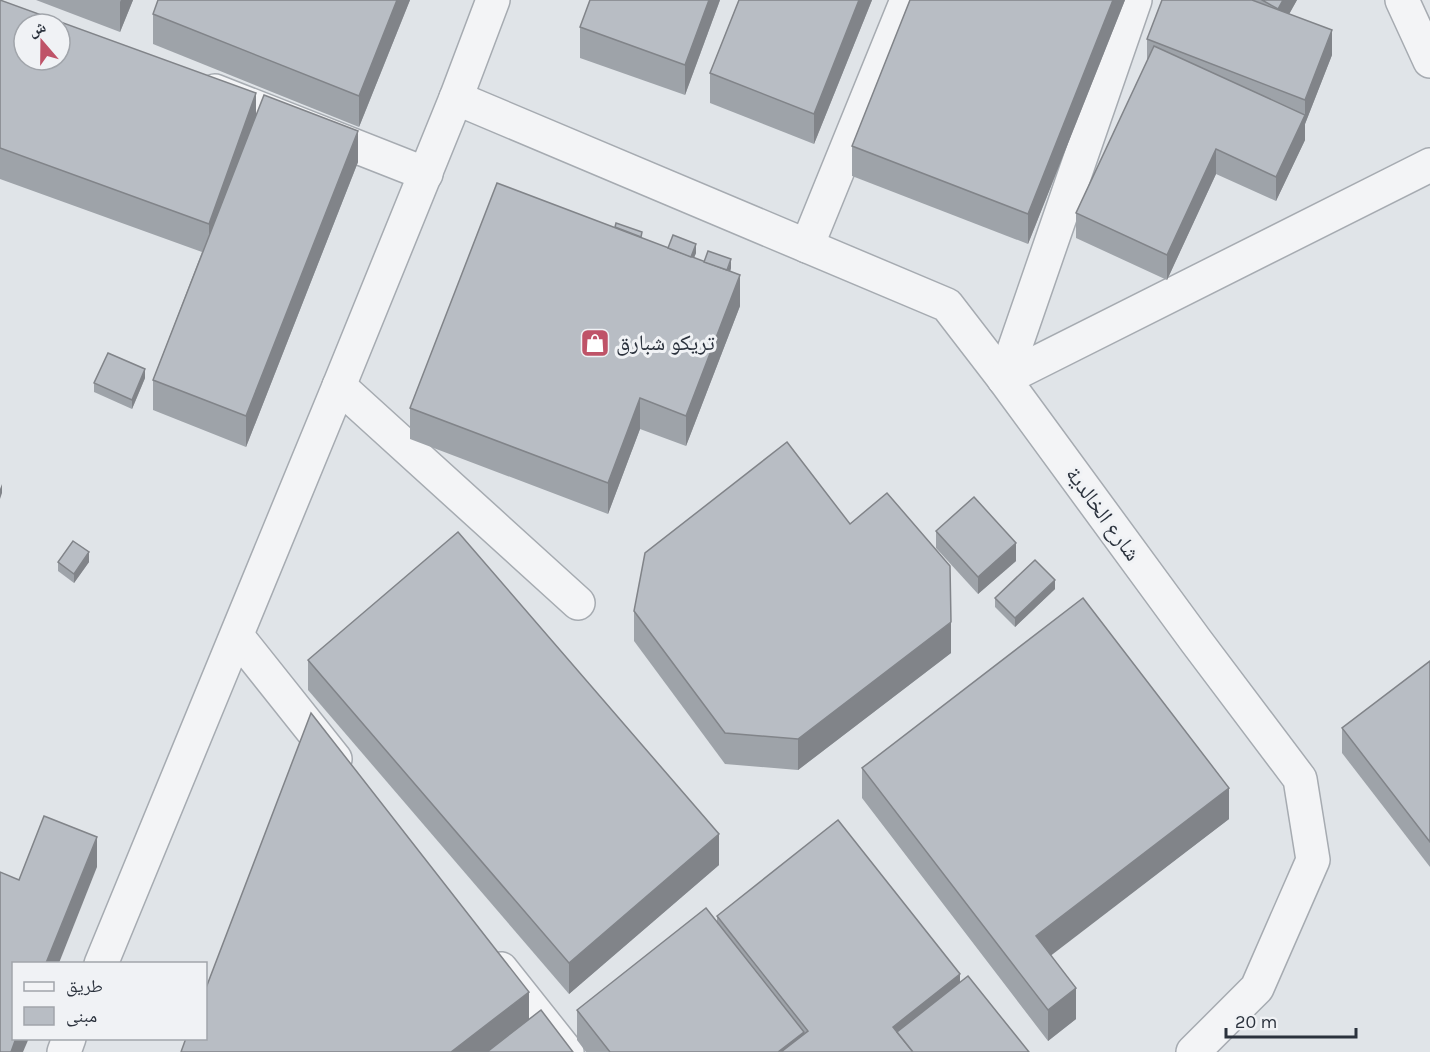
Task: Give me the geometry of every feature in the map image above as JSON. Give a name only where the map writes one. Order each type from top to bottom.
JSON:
[{"type":"street","points":[[100,962],[426,174],[493,0]]},
{"type":"street","points":[[807,246],[907,0]]},
{"type":"street","points":[[1004,379],[1135,0]]},
{"type":"street","points":[[1402,0],[1430,61]]},
{"type":"street","points":[[193,82],[426,174]]},
{"type":"street","name":"شارع الخالدية","points":[[456,98],[947,305],[1300,779],[1313,860],[1257,988],[1193,1052]]},
{"type":"street","points":[[1004,379],[1430,165]]},
{"type":"street","points":[[339,386],[578,603]]},
{"type":"street","points":[[237,636],[354,784]]},
{"type":"street","points":[[486,950],[567,1052]]},
{"type":"building","points":[[0,0],[33,12],[12,12],[12,72],[72,72],[72,26],[256,93],[209,224],[0,148]]},
{"type":"building","points":[[158,0],[397,0],[359,96],[153,14]]},
{"type":"building","points":[[590,0],[709,0],[685,65],[580,27]]},
{"type":"building","points":[[739,0],[859,0],[814,114],[710,73]]},
{"type":"building","points":[[910,0],[1113,0],[1028,214],[852,146]]},
{"type":"building","points":[[1162,0],[1252,0],[1332,30],[1305,100],[1147,39]]},
{"type":"building","points":[[1262,0],[1283,0],[1278,9]]},
{"type":"building","points":[[1154,46],[1305,115],[1276,177],[1216,149],[1167,255],[1076,213]]},
{"type":"building","points":[[264,95],[358,131],[246,416],[153,380]]},
{"type":"building","points":[[497,183],[740,275],[686,416],[640,398],[608,483],[410,408]]},
{"type":"building","points":[[616,223],[642,232],[641,237],[615,227]]},
{"type":"building","points":[[673,235],[696,244],[691,257],[668,248]]},
{"type":"building","points":[[708,251],[731,259],[727,270],[704,262]]},
{"type":"building","points":[[108,353],[145,369],[132,400],[94,383]]},
{"type":"building","points":[[787,442],[850,524],[887,493],[950,566],[951,622],[798,739],[725,733],[634,611],[645,553]]},
{"type":"building","points":[[974,497],[1016,543],[978,577],[936,531]]},
{"type":"building","points":[[458,532],[719,834],[569,963],[308,660]]},
{"type":"building","points":[[73,541],[89,552],[74,574],[58,562]]},
{"type":"building","points":[[1035,560],[1055,580],[1015,618],[995,598]]},
{"type":"building","points":[[1083,598],[1229,788],[1036,936],[1076,988],[1048,1010],[862,768]]},
{"type":"building","points":[[1430,661],[1430,842],[1342,728]]},
{"type":"building","points":[[311,713],[529,992],[451,1052],[181,1052],[185,1040],[207,1040],[207,985]]},
{"type":"building","points":[[44,816],[97,837],[46,962],[12,962],[12,1040],[15,1040],[11,1052],[0,1052],[0,872],[19,880]]},
{"type":"building","points":[[838,820],[960,974],[893,1027],[913,1052],[781,1052],[808,1031],[717,916]]},
{"type":"building","points":[[706,908],[804,1032],[778,1052],[610,1052],[577,1010]]},
{"type":"building","points":[[968,976],[1029,1052],[913,1052],[897,1032]]},
{"type":"building","points":[[541,1010],[573,1052],[487,1052]]},
{"type":"place","name":"تريكو شبارق","points":[[595,343]]}]
